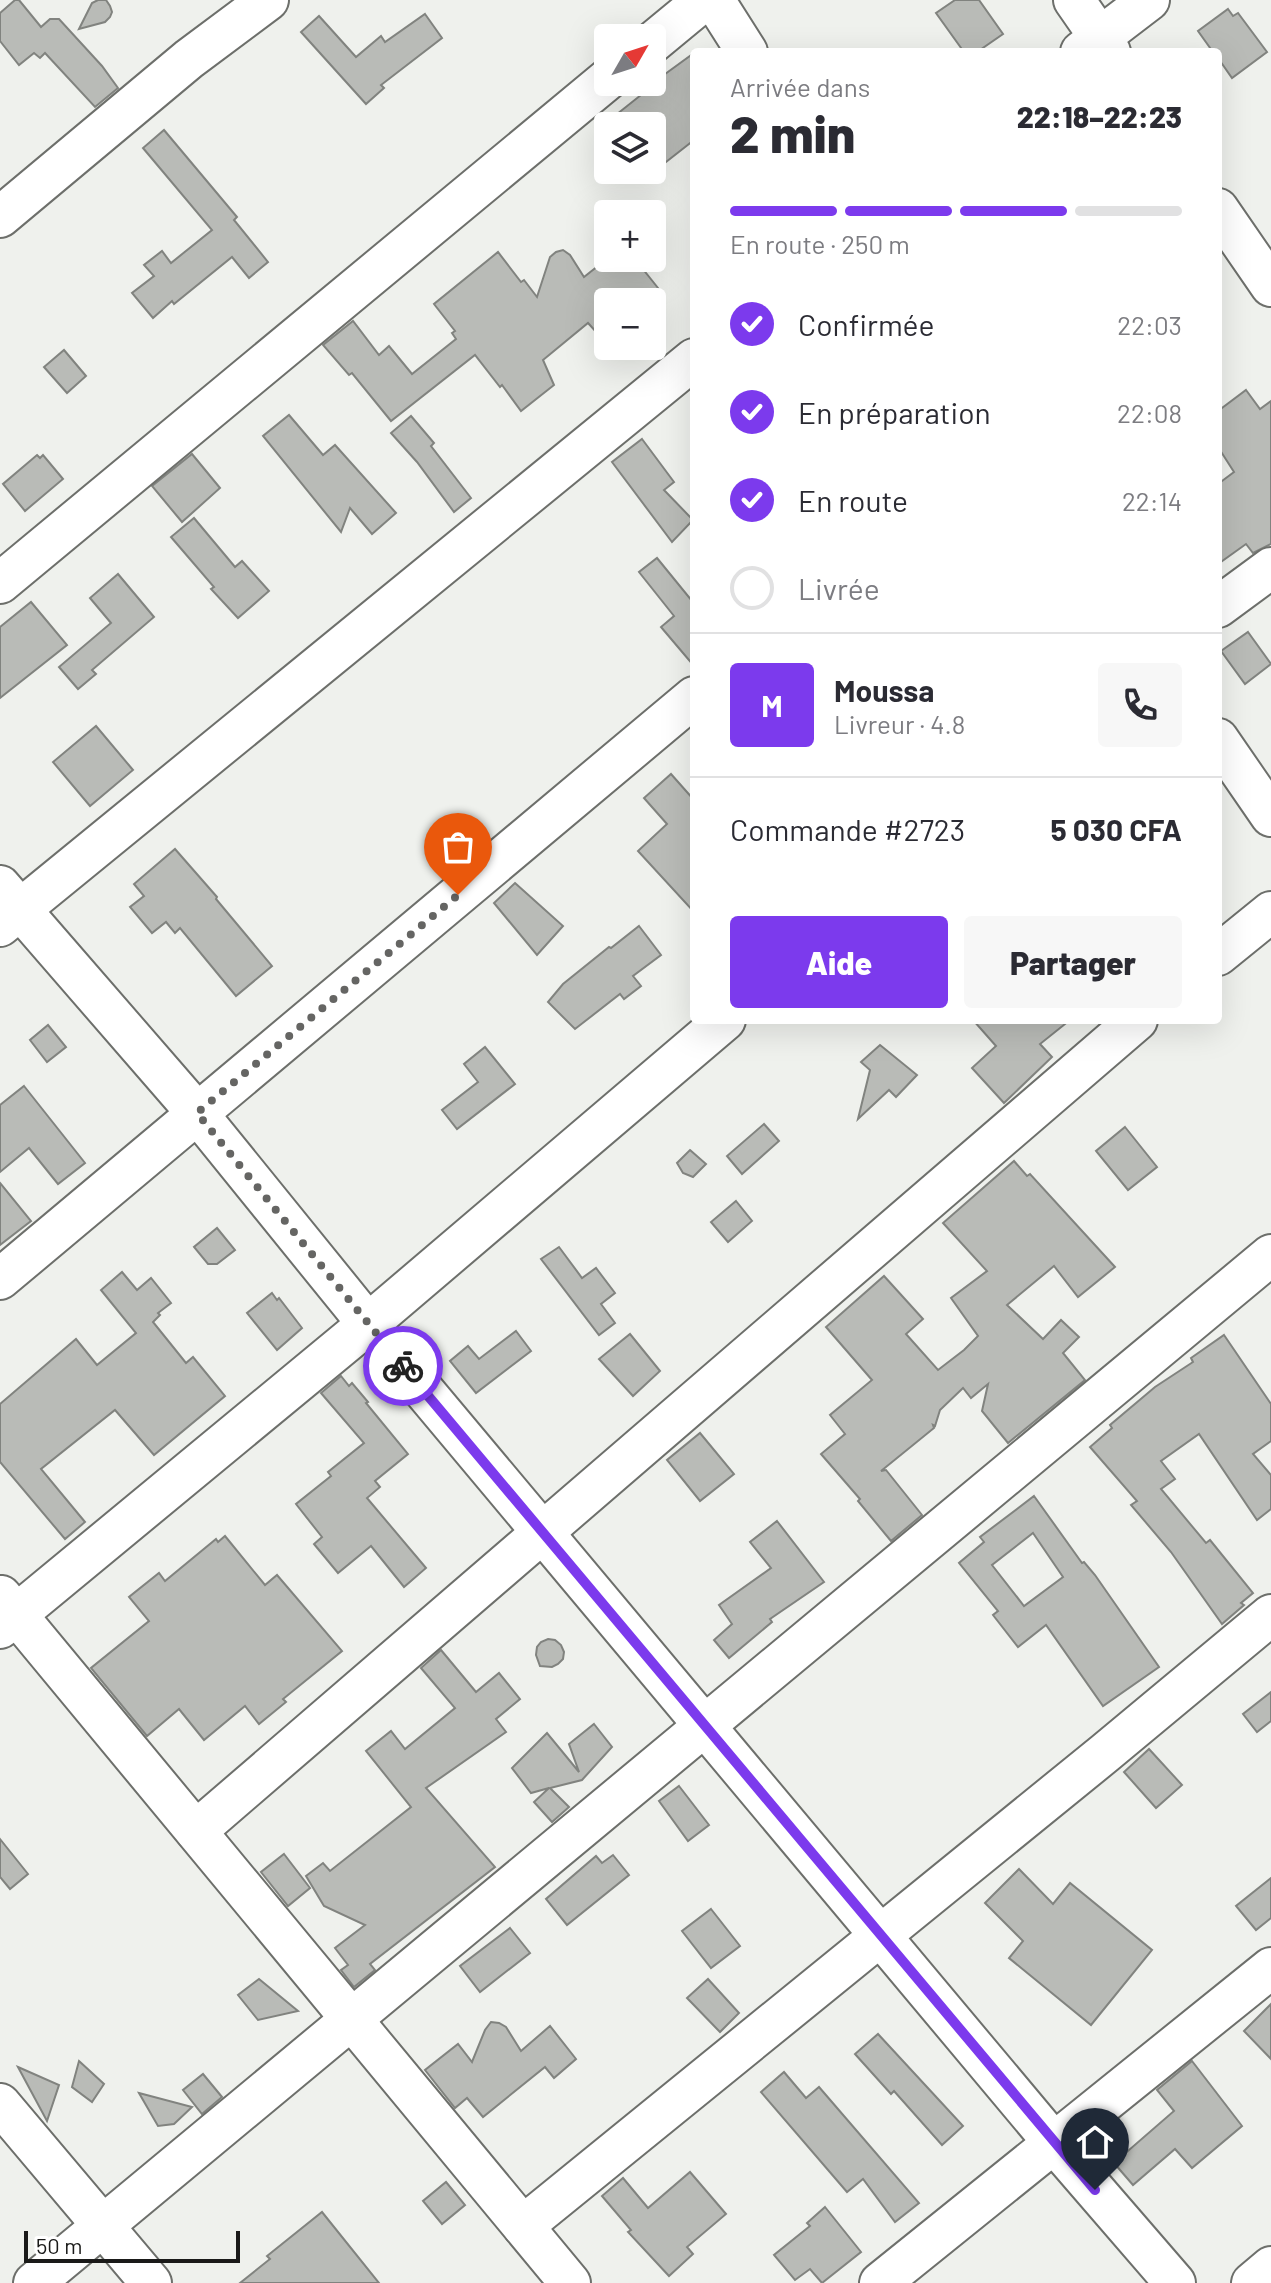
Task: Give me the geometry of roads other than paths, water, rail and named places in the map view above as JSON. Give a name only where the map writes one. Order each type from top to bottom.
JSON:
[{"type":"street","points":[[0,217],[189,59],[268,0]]},
{"type":"street","points":[[666,31],[704,0]]},
{"type":"street","points":[[714,0],[744,48]]},
{"type":"street","points":[[1074,0],[1097,47],[1149,0]]},
{"type":"street","points":[[0,583],[594,91]]},
{"type":"street","points":[[1222,215],[1271,286]]},
{"type":"street","points":[[690,362],[7,907],[197,1113],[368,1324],[1054,2143],[1175,2283]]},
{"type":"street","points":[[1222,604],[1271,568]]},
{"type":"street","points":[[0,1279],[690,700]]},
{"type":"street","points":[[1222,745],[1271,816]]},
{"type":"street","points":[[1222,952],[1271,912]]},
{"type":"street","points":[[570,2283],[196,1831],[6,1612],[368,1324],[720,1024]]},
{"type":"street","points":[[196,1831],[1132,1024]]},
{"type":"street","points":[[34,2283],[1271,1255]]},
{"type":"street","points":[[523,2226],[1271,1615]]},
{"type":"street","points":[[880,2283],[1271,1968]]},
{"type":"street","points":[[0,2104],[151,2283]]},
{"type":"street","points":[[1252,2283],[1271,2267]]}]
